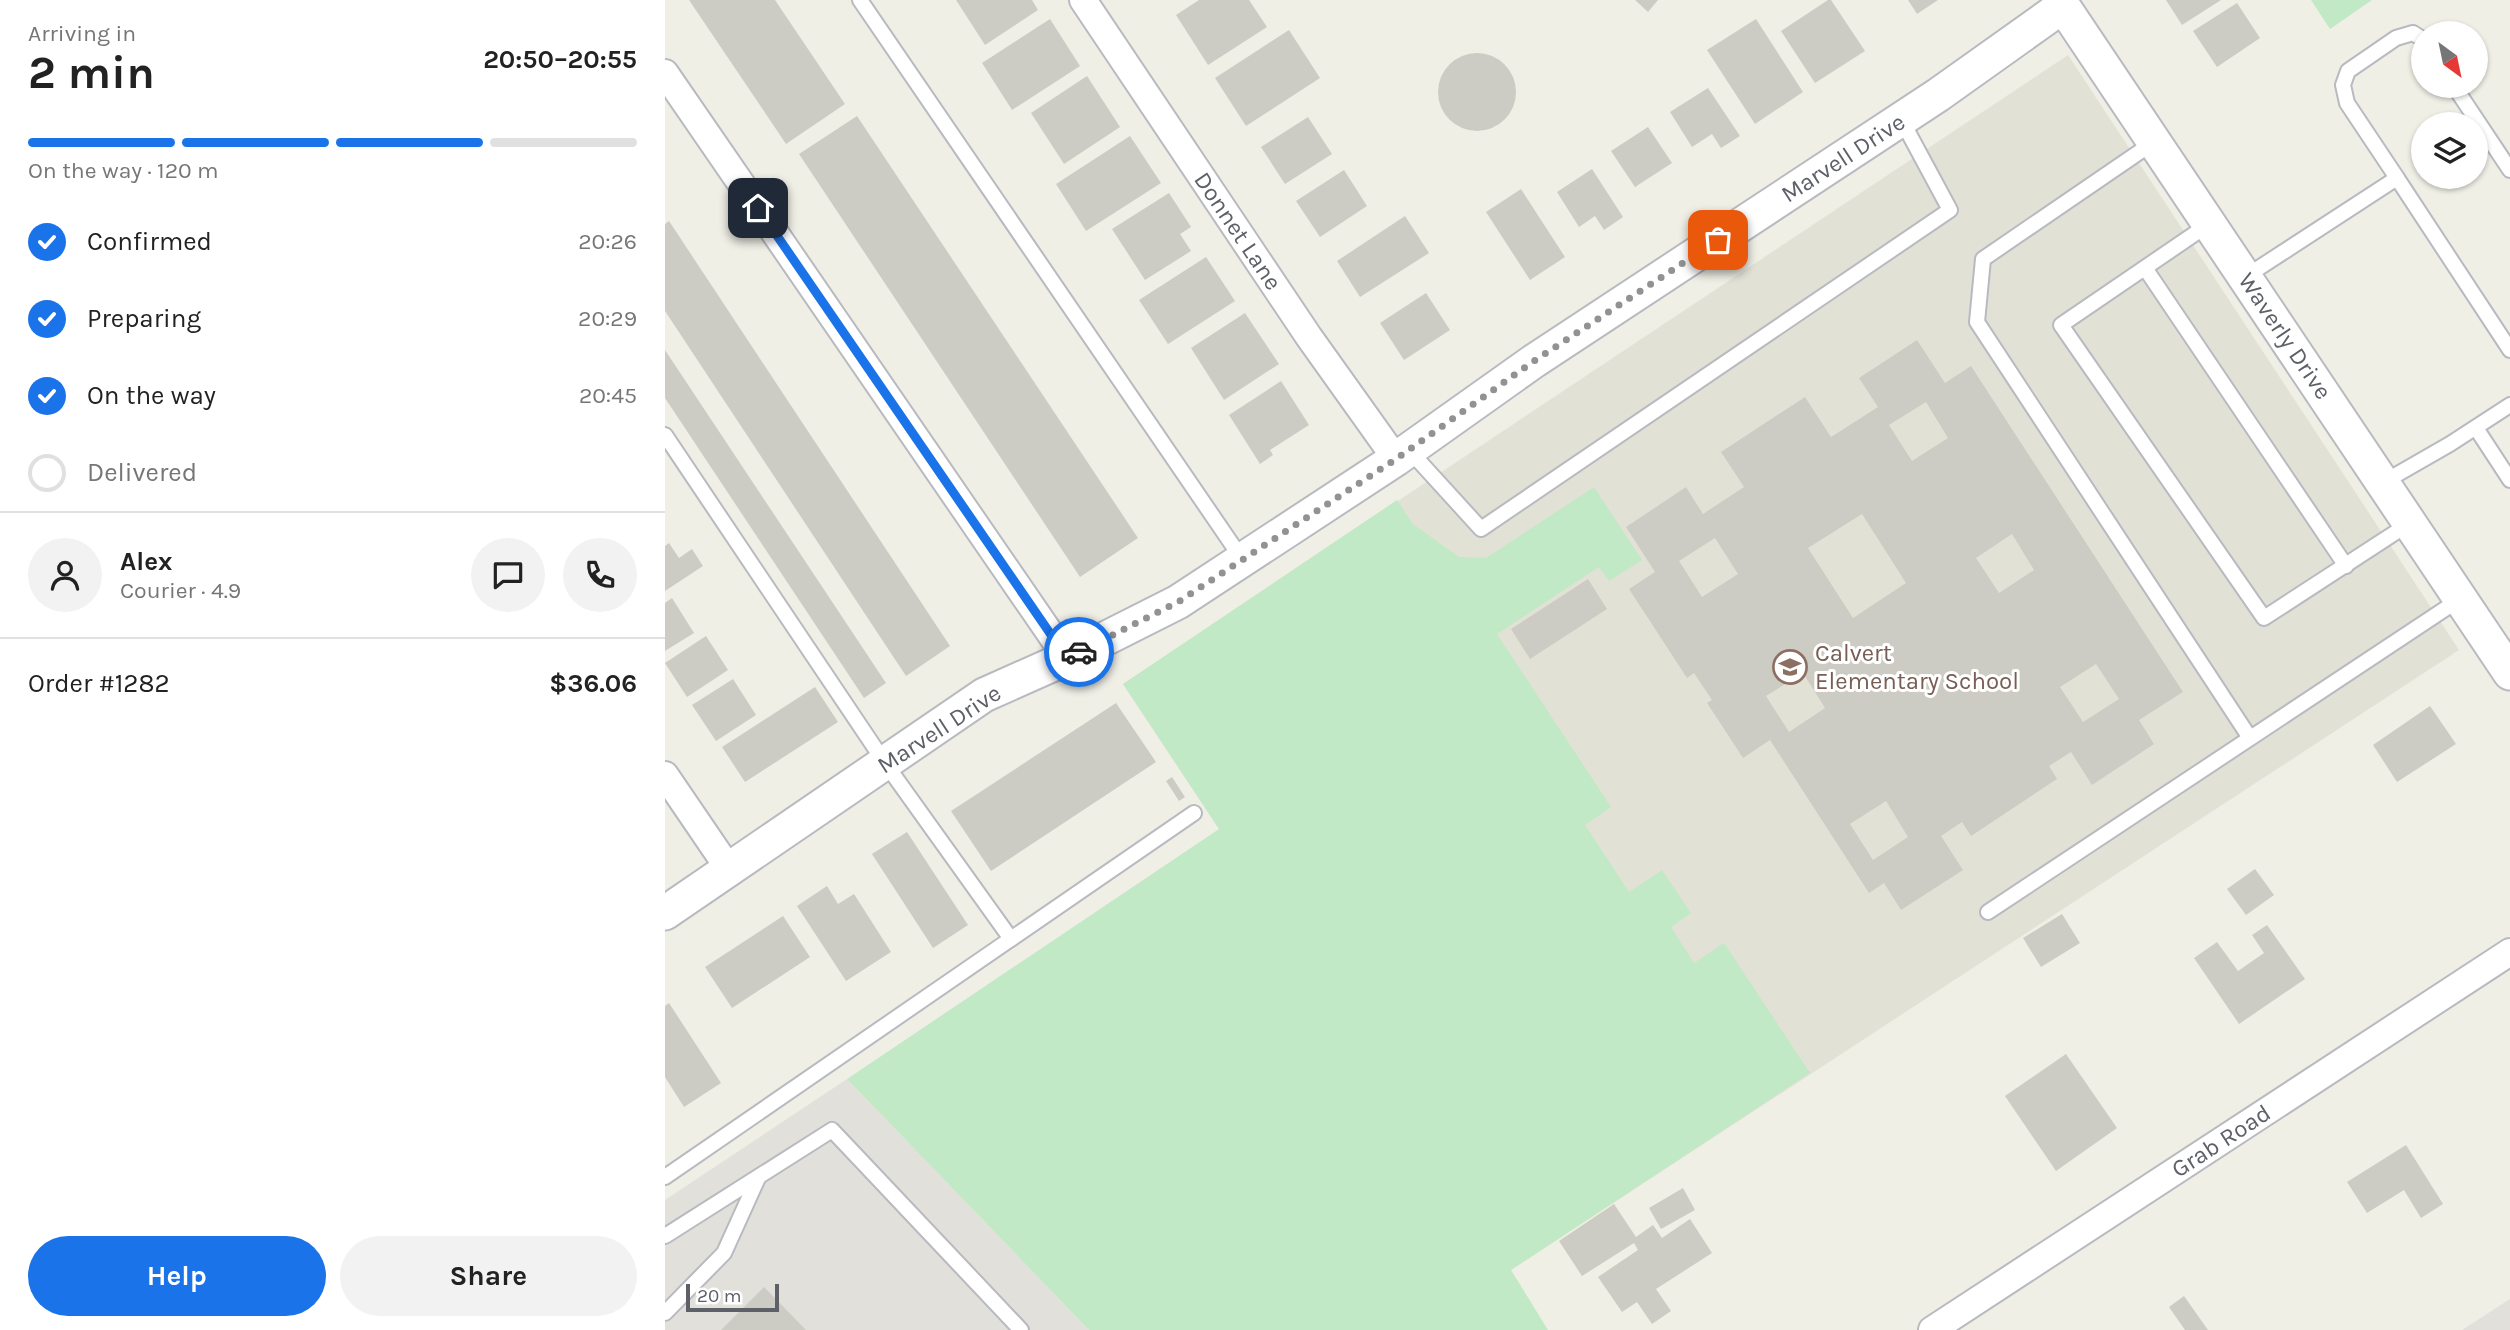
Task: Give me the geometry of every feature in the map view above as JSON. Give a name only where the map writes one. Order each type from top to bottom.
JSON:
[{"type":"street","name":"Donnet Lane","points":[[1083,0],[1309,337],[1402,454]]},
{"type":"street","name":"Marvell Drive","points":[[665,913],[984,695],[1067,658],[1178,602],[1402,454],[1534,361],[1901,119],[2061,3]]},
{"type":"street","name":"Waverly Drive","points":[[2061,3],[2510,673]]},
{"type":"street","points":[[665,73],[1067,658]]},
{"type":"street","points":[[665,775],[729,869]]},
{"type":"street","name":"Grab Road","points":[[1932,1330],[2510,952]]},
{"type":"lane","points":[[860,0],[1242,559]]},
{"type":"lane","points":[[2411,33],[2396,37],[2348,71],[2343,85],[2347,103],[2510,349]]},
{"type":"lane","points":[[2462,98],[2510,170]]},
{"type":"lane","points":[[1402,454],[1481,529],[1492,522],[1950,210],[1901,119]]},
{"type":"lane","points":[[2154,142],[1983,259],[1977,322],[2250,738]]},
{"type":"lane","points":[[2245,277],[2397,177]]},
{"type":"lane","points":[[2209,224],[2061,325],[2263,618],[2410,523]]},
{"type":"lane","points":[[2145,268],[2346,566]]},
{"type":"lane","points":[[2382,483],[2510,405]]},
{"type":"lane","points":[[2476,428],[2510,480]]},
{"type":"lane","points":[[665,435],[885,763],[1011,939]]},
{"type":"lane","points":[[1988,912],[2460,599]]},
{"type":"lane","points":[[665,1177],[1193,813]]},
{"type":"lane","points":[[665,1236],[832,1130],[1021,1330]]},
{"type":"lane","points":[[665,1314],[724,1253],[758,1177]]},
{"type":"shaded area","name":"Calvert Elementary School","points":[[2068,55],[2459,650],[1511,1270],[1123,684]]},
{"type":"shaded area","points":[[847,1079],[1089,1330],[665,1330],[665,1200]]},
{"type":"shaded area","points":[[2510,1299],[2510,1330],[2462,1330]]},
{"type":"green space","points":[[2311,0],[2372,0],[2330,29]]},
{"type":"green space","points":[[1594,487],[1642,560],[1609,581],[1599,567],[1497,634],[1611,807],[1585,825],[1629,892],[1662,870],[1691,913],[1671,927],[1694,963],[1724,943],[1810,1073],[1511,1270],[1548,1330],[1089,1330],[847,1079],[1219,829],[1123,684],[1397,500],[1413,524],[1459,557],[1486,558]]},
{"type":"building","points":[[689,0],[775,0],[845,104],[786,144]]},
{"type":"building","points":[[956,0],[1032,0],[1038,10],[985,45]]},
{"type":"building","points":[[1199,0],[1249,0],[1267,27],[1208,65],[1176,15]]},
{"type":"building","points":[[1635,0],[1658,0],[1648,12]]},
{"type":"building","points":[[1831,0],[1865,51],[1815,83],[1781,31]]},
{"type":"building","points":[[1908,0],[1938,0],[1917,14]]},
{"type":"building","points":[[2166,0],[2221,0],[2182,25]]},
{"type":"building","points":[[2237,3],[2260,38],[2217,67],[2193,31]]},
{"type":"building","points":[[1050,19],[1080,66],[1012,110],[982,63]]},
{"type":"building","points":[[1756,19],[1803,92],[1755,124],[1707,50]]},
{"type":"building","points":[[1289,30],[1320,78],[1246,126],[1215,78]]},
{"type":"building","points":[[1477,53],[1492,56],[1509,70],[1516,92],[1513,107],[1499,124],[1477,131],[1462,128],[1445,114],[1438,92],[1441,77],[1455,60]]},
{"type":"building","points":[[1087,76],[1120,127],[1064,164],[1031,113]]},
{"type":"building","points":[[1708,88],[1740,136],[1721,148],[1712,134],[1692,147],[1670,112]]},
{"type":"building","points":[[857,116],[1138,538],[1080,577],[799,154]]},
{"type":"building","points":[[1308,117],[1332,154],[1285,184],[1261,147]]},
{"type":"building","points":[[1648,127],[1672,163],[1635,187],[1611,151]]},
{"type":"building","points":[[1130,136],[1161,183],[1086,231],[1056,184]]},
{"type":"building","points":[[1592,169],[1623,217],[1604,230],[1595,216],[1579,227],[1557,192]]},
{"type":"building","points":[[1344,170],[1367,206],[1320,237],[1296,201]]},
{"type":"building","points":[[1521,189],[1565,257],[1530,280],[1486,212]]},
{"type":"building","points":[[1169,193],[1191,227],[1180,234],[1191,251],[1145,280],[1112,229]]},
{"type":"building","points":[[1405,216],[1429,253],[1360,297],[1337,261]]},
{"type":"building","points":[[669,221],[950,646],[906,676],[665,311],[665,224]]},
{"type":"building","points":[[1206,257],[1235,301],[1168,344],[1139,300]]},
{"type":"building","points":[[1426,293],[1450,330],[1404,360],[1380,323]]},
{"type":"building","points":[[1245,313],[1279,364],[1224,400],[1191,348]]},
{"type":"building","points":[[1917,340],[1945,383],[1971,366],[2183,692],[2139,720],[2154,744],[2092,785],[2071,752],[2049,766],[2057,779],[1971,836],[1962,822],[1941,836],[1963,870],[1901,910],[1884,883],[1869,893],[1770,740],[1743,758],[1707,703],[1712,700],[1694,673],[1687,678],[1629,589],[1655,572],[1626,527],[1686,487],[1703,514],[1744,487],[1721,452],[1805,397],[1831,437],[1878,407],[1859,378]],"holes":[[[1926,402],[1948,438],[1912,461],[1889,425]],[[1862,514],[1906,583],[1853,618],[1808,548]],[[2012,534],[2034,570],[1999,593],[1976,558]],[[1715,538],[1738,574],[1702,597],[1679,561]],[[2096,664],[2119,699],[2083,722],[2060,687]],[[1803,673],[1825,708],[1789,732],[1766,696]],[[1886,801],[1908,837],[1873,860],[1850,824]]]},
{"type":"building","points":[[665,350],[886,683],[864,698],[665,398]]},
{"type":"building","points":[[1281,381],[1309,425],[1270,450],[1273,455],[1260,464],[1229,415]]},
{"type":"building","points":[[669,543],[679,558],[692,549],[703,566],[665,591],[665,546]]},
{"type":"building","points":[[1588,579],[1607,609],[1530,659],[1511,629]]},
{"type":"building","points":[[672,598],[694,633],[665,651],[665,603]]},
{"type":"building","points":[[706,636],[728,670],[687,697],[665,663]]},
{"type":"building","points":[[733,679],[756,715],[716,741],[692,705]]},
{"type":"building","points":[[815,687],[838,722],[745,782],[722,747]]},
{"type":"building","points":[[1116,703],[1156,762],[991,871],[951,811]]},
{"type":"building","points":[[2430,706],[2456,744],[2397,782],[2373,745]]},
{"type":"building","points":[[1172,777],[1185,797],[1179,801],[1166,781]]},
{"type":"building","points":[[907,832],[968,925],[933,948],[872,854]]},
{"type":"building","points":[[2255,869],[2274,895],[2246,915],[2227,889]]},
{"type":"building","points":[[827,886],[838,904],[854,894],[891,952],[846,981],[797,906]]},
{"type":"building","points":[[2062,914],[2080,943],[2041,967],[2023,938]]},
{"type":"building","points":[[783,916],[810,957],[732,1008],[705,967]]},
{"type":"building","points":[[2267,925],[2305,979],[2239,1024],[2194,958],[2217,942],[2238,971],[2264,953],[2252,935]]},
{"type":"building","points":[[669,1003],[721,1083],[684,1107],[665,1077],[665,1006]]},
{"type":"building","points":[[2066,1054],[2117,1128],[2056,1171],[2005,1096]]},
{"type":"building","points":[[2406,1145],[2443,1204],[2421,1218],[2404,1190],[2367,1213],[2347,1182]]},
{"type":"building","points":[[1683,1188],[1695,1210],[1661,1229],[1649,1208]]},
{"type":"building","points":[[1614,1204],[1636,1237],[1653,1225],[1662,1238],[1690,1219],[1712,1253],[1656,1289],[1671,1311],[1652,1324],[1637,1302],[1622,1312],[1598,1277],[1638,1250],[1634,1243],[1582,1276],[1559,1241]]},
{"type":"building","points":[[764,1287],[806,1330],[721,1330]]},
{"type":"building","points":[[2184,1296],[2208,1330],[2185,1330],[2169,1307]]},
{"type":"way so far","points":[[1079,652],[1178,602],[1396,459],[1534,361],[1718,240]]},
{"type":"place","name":"Calvert Elementary School","points":[[1790,667]]},
{"type":"route","points":[[758,208],[1067,658],[1079,652]]}]
